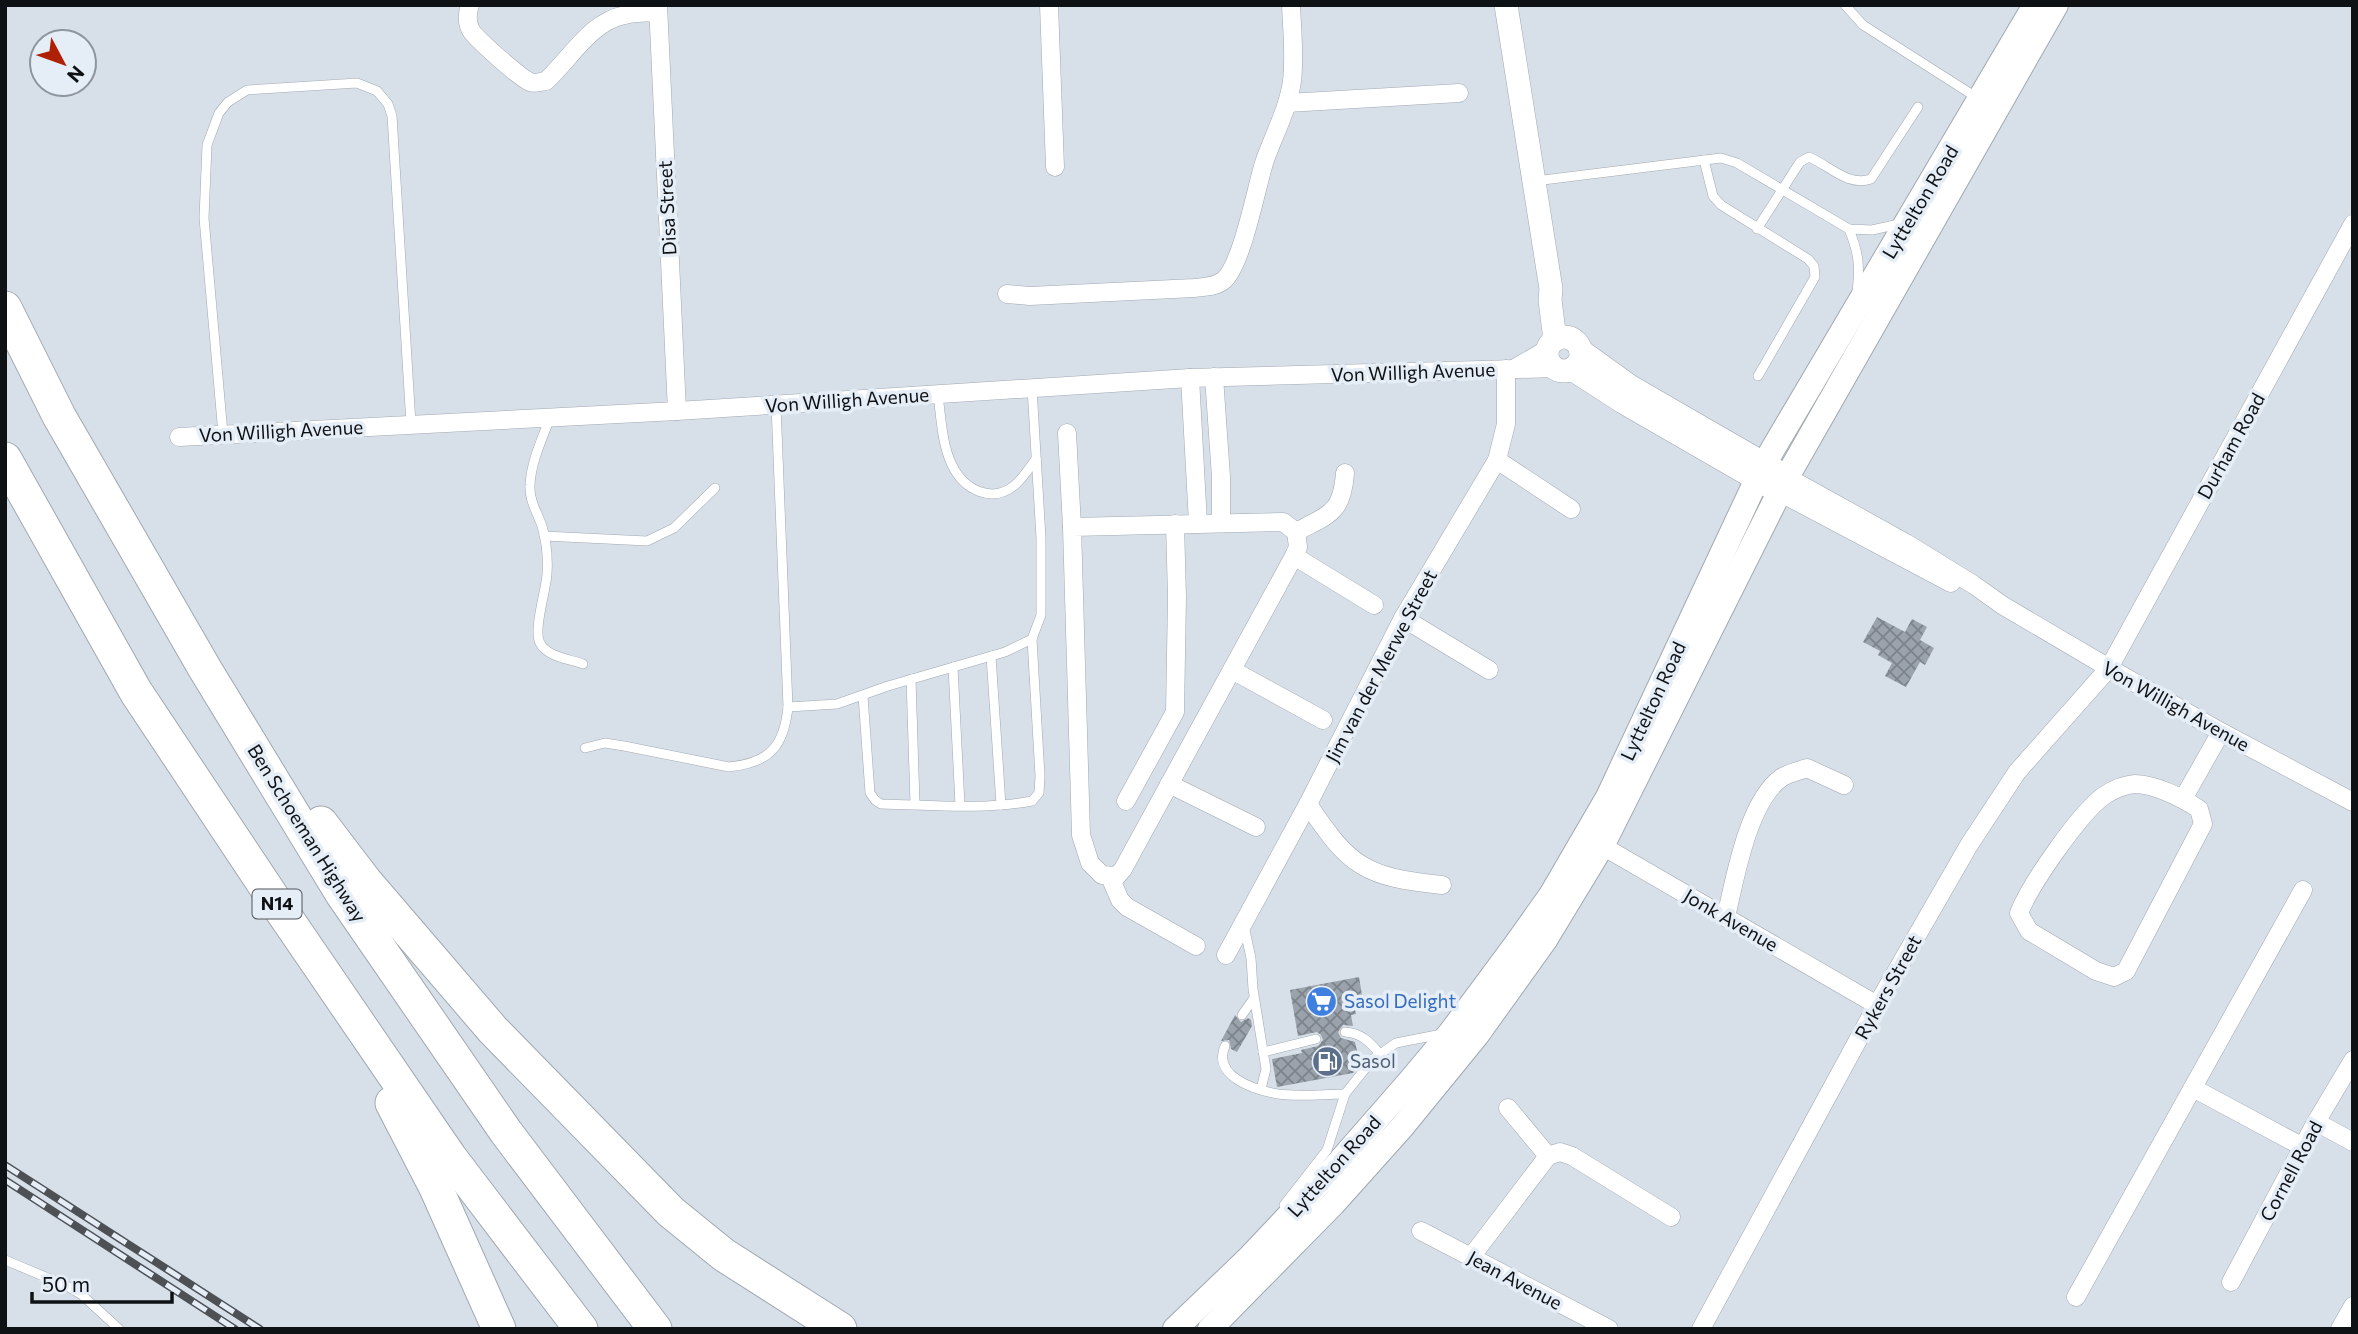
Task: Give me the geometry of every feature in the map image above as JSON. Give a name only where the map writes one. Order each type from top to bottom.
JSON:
[{"type":"highway","name":"Ben Schoeman Highway","points":[[5,308],[59,416],[205,668],[342,894],[506,1132],[655,1329]]},
{"type":"highway","name":"N14","points":[[5,459],[136,692],[450,1157],[581,1329]]},
{"type":"highway","points":[[205,668],[366,882],[493,1030],[671,1212],[724,1255],[840,1329]]},
{"type":"highway","points":[[136,692],[278,922],[377,1075],[436,1188],[499,1329]]},
{"type":"main road","name":"Lyttelton Road","points":[[1175,1329],[1248,1259],[1334,1168],[1451,1032],[1550,895],[1594,841],[1608,797],[1760,472],[2035,5]]},
{"type":"main road","name":"Lyttelton Road","points":[[1210,1329],[1333,1204],[1402,1127],[1468,1045],[1545,940],[1594,841],[1783,485],[2056,5]]},
{"type":"street","points":[[470,5],[467,14],[472,32],[517,74],[527,81],[537,83],[546,81],[593,31],[605,23],[625,15],[658,9]]},
{"type":"street","points":[[1049,5],[1055,167]]},
{"type":"street","points":[[1007,294],[1030,296],[1211,287],[1223,281],[1231,271],[1238,254],[1264,163],[1287,103],[1293,60],[1291,5]]},
{"type":"street","points":[[1506,5],[1551,289],[1561,305],[1564,353]]},
{"type":"street","name":"Disa Street","points":[[658,9],[677,411]]},
{"type":"street","points":[[1287,103],[1459,93]]},
{"type":"street","name":"Durham Road","points":[[2109,668],[2345,253],[2353,224]]},
{"type":"street","name":"Von Willigh Avenue","points":[[179,437],[677,411],[1190,378],[1511,369],[1525,371],[1564,353],[1631,387],[1760,472],[1906,543],[1975,585],[2002,605],[2109,668],[2221,732],[2353,802]]},
{"type":"street","name":"Jim van der Merwe Street","points":[[1226,955],[1308,804],[1403,618],[1497,460],[1506,424],[1511,369]]},
{"type":"street","points":[[1214,377],[1221,477],[1221,523]]},
{"type":"street","points":[[1190,378],[1198,523]]},
{"type":"street","points":[[1067,433],[1081,835],[1090,863],[1102,875],[1110,877],[1117,876],[1123,869],[1298,547],[1296,532],[1283,522],[1072,527]]},
{"type":"street","points":[[1497,460],[1571,509]]},
{"type":"street","points":[[1296,532],[1331,513],[1344,493],[1345,473]]},
{"type":"street","points":[[1126,801],[1175,712],[1175,524]]},
{"type":"street","points":[[1294,556],[1374,605]]},
{"type":"street","points":[[1403,618],[1489,670]]},
{"type":"street","name":"Rykers Street","points":[[1701,1329],[1877,1005],[1969,845],[2018,772],[2109,668]]},
{"type":"street","points":[[1232,670],[1323,720]]},
{"type":"street","points":[[2183,799],[2221,732]]},
{"type":"street","points":[[1726,917],[1743,842],[1762,801],[1782,777],[1807,768],[1844,785]]},
{"type":"street","points":[[1169,784],[1256,827]]},
{"type":"street","points":[[2147,784],[2183,799],[2199,809],[2202,817],[2201,832],[2126,971],[2119,976],[2105,975],[2029,931],[2019,913],[2025,896],[2082,816],[2105,795],[2124,785],[2147,784]]},
{"type":"street","points":[[1308,804],[1336,844],[1368,870],[1399,881],[1442,885]]},
{"type":"street","name":"Jonk Avenue","points":[[1594,841],[1877,1005]]},
{"type":"street","points":[[1110,877],[1120,900],[1127,907],[1196,946]]},
{"type":"street","points":[[2076,1297],[2303,890]]},
{"type":"street","name":"Cornell Road","points":[[2231,1282],[2316,1122],[2353,1060]]},
{"type":"street","points":[[2193,1088],[2303,1147]]},
{"type":"street","points":[[1508,1108],[1548,1156]]},
{"type":"street","points":[[2316,1122],[2353,1142]]},
{"type":"street","points":[[1471,1257],[1548,1156],[1560,1152],[1671,1217]]},
{"type":"street","name":"Jean Avenue","points":[[1421,1231],[1609,1329]]},
{"type":"street","points":[[2340,1329],[2353,1306]]},
{"type":"lane","points":[[1845,5],[1863,25],[1981,100]]},
{"type":"lane","points":[[223,434],[204,218],[207,145],[219,113],[229,102],[247,90],[357,83],[377,91],[388,104],[392,116],[411,424]]},
{"type":"lane","points":[[1757,229],[1800,162],[1810,157],[1851,181],[1861,183],[1871,179],[1918,107]]},
{"type":"lane","points":[[1534,181],[1721,158],[1737,163],[1849,229],[1872,230],[1907,222]]},
{"type":"lane","points":[[1704,160],[1713,196],[1721,205],[1808,259],[1814,266],[1815,277],[1758,376]]},
{"type":"lane","points":[[1849,229],[1858,250],[1860,265],[1856,308]]},
{"type":"lane","points":[[863,696],[870,793],[881,804],[1001,805],[1032,801],[1039,793],[1032,639],[1041,615],[1041,538],[1032,388]]},
{"type":"lane","points":[[938,395],[952,465],[969,486],[978,492],[1004,493],[1017,483],[1036,459]]},
{"type":"lane","points":[[585,748],[605,743],[729,767],[760,759],[778,744],[784,734],[788,707],[776,405]]},
{"type":"lane","points":[[550,418],[531,471],[530,486],[530,499],[544,536],[547,573],[538,628],[539,642],[548,652],[583,664]]},
{"type":"lane","points":[[544,536],[647,541],[674,528],[715,488]]},
{"type":"lane","points":[[788,707],[837,704],[1005,652],[1032,639]]},
{"type":"lane","points":[[991,656],[1001,805]]},
{"type":"lane","points":[[953,667],[960,806]]},
{"type":"lane","points":[[911,679],[915,804]]},
{"type":"lane","points":[[1243,924],[1251,958],[1266,1076],[1261,1089]]},
{"type":"lane","points":[[1242,1015],[1254,998]]},
{"type":"lane","points":[[1345,1032],[1358,1034],[1379,1053]]},
{"type":"lane","points":[[1248,1259],[1293,1192],[1327,1150],[1345,1094],[1379,1053],[1396,1043],[1451,1032]]},
{"type":"lane","points":[[1263,1052],[1316,1039]]},
{"type":"lane","points":[[1226,1046],[1222,1059],[1226,1071],[1235,1079],[1279,1094],[1345,1094]]},
{"type":"lane","points":[[5,1260],[82,1294],[119,1329]]},
{"type":"building","points":[[1877,617],[1905,632],[1912,619],[1927,627],[1920,640],[1934,648],[1925,665],[1920,662],[1906,687],[1885,676],[1892,663],[1878,655],[1880,651],[1863,642]]},
{"type":"building","points":[[1359,977],[1362,995],[1352,997],[1356,1014],[1351,1015],[1353,1026],[1343,1025],[1338,1032],[1341,1038],[1355,1042],[1360,1064],[1353,1073],[1277,1087],[1272,1059],[1302,1053],[1301,1050],[1318,1046],[1323,1040],[1317,1032],[1298,1036],[1290,990]]},
{"type":"building","points":[[1235,1015],[1241,1022],[1248,1018],[1252,1026],[1237,1052],[1231,1049],[1229,1040],[1221,1041]]},
{"type":"railway","points":[[5,1165],[260,1329]]},
{"type":"railway","points":[[5,1180],[235,1329]]},
{"type":"place","name":"Sasol Delight","points":[[1321,1001]]},
{"type":"place","name":"Sasol","points":[[1327,1061]]}]
